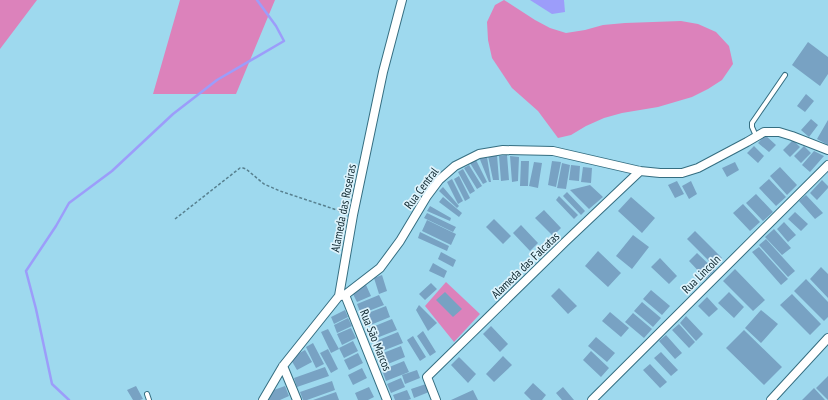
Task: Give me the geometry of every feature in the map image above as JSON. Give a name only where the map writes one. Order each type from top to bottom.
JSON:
[{"type":"street","name":"Alameda das Roseiras","points":[[263,400],[283,366],[342,296],[353,215],[383,72],[402,0]]},
{"type":"street","name":"Rua Central","points":[[342,296],[380,268],[400,241],[427,196],[439,180],[455,166],[479,154],[503,150],[553,150],[640,170],[660,173],[682,173],[698,168],[764,132],[779,132],[828,150]]},
{"type":"street","name":"Rua Lincoln","points":[[592,400],[828,165]]},
{"type":"street","name":"Alameda das Falcatas","points":[[436,400],[427,377],[640,170]]},
{"type":"street","name":"Rua São Marcos","points":[[342,296],[387,400]]},
{"type":"street","points":[[771,400],[828,338]]},
{"type":"street","points":[[283,366],[297,400]]},
{"type":"lane","points":[[756,136],[752,123],[785,75]]},
{"type":"lane","points":[[147,394],[149,400]]},
{"type":"path","points":[[175,219],[240,168],[246,169],[264,184],[280,192],[353,215]]},
{"type":"shaded area","points":[[0,0],[37,0],[0,49]]},
{"type":"shaded area","points":[[180,0],[275,0],[236,94],[153,94]]},
{"type":"shaded area","points":[[504,0],[550,28],[566,33],[603,25],[625,23],[681,21],[698,24],[716,32],[729,46],[733,64],[722,80],[692,97],[658,107],[622,113],[604,118],[571,135],[558,138],[538,111],[512,88],[492,58],[488,40],[487,22],[495,5]]},
{"type":"shaded area","points":[[446,282],[480,314],[454,342],[425,306]]},
{"type":"water","points":[[530,0],[564,0],[565,12],[552,14]]},
{"type":"building","points":[[808,42],[828,57],[828,74],[820,86],[792,65]]},
{"type":"building","points":[[806,94],[814,101],[805,112],[797,106]]},
{"type":"building","points":[[811,119],[818,125],[809,137],[801,130]]},
{"type":"building","points":[[828,120],[828,145],[817,139]]},
{"type":"building","points":[[765,135],[776,145],[769,152],[758,143]]},
{"type":"building","points":[[793,140],[800,147],[790,157],[783,150]]},
{"type":"building","points":[[754,146],[764,156],[758,163],[747,153]]},
{"type":"building","points":[[804,146],[811,153],[801,163],[794,156]]},
{"type":"building","points":[[814,151],[824,156],[810,172],[802,165]]},
{"type":"building","points":[[497,155],[499,180],[493,180],[488,156]]},
{"type":"building","points":[[507,155],[509,180],[501,181],[499,156]]},
{"type":"building","points":[[510,156],[519,157],[518,181],[512,182]]},
{"type":"building","points":[[479,157],[487,157],[491,182],[489,182]]},
{"type":"building","points":[[476,160],[487,182],[483,184],[470,163]]},
{"type":"building","points":[[521,161],[529,161],[528,186],[520,186]]},
{"type":"building","points":[[552,161],[561,162],[556,187],[548,185]]},
{"type":"building","points":[[534,162],[542,163],[538,188],[529,186]]},
{"type":"building","points":[[735,162],[739,170],[727,177],[722,168]]},
{"type":"building","points":[[562,163],[570,165],[566,189],[557,188]]},
{"type":"building","points":[[469,165],[482,186],[477,189],[464,168]]},
{"type":"building","points":[[571,165],[580,166],[579,181],[569,180]]},
{"type":"building","points":[[583,167],[592,168],[591,183],[581,182]]},
{"type":"building","points":[[780,167],[797,185],[787,195],[770,176]]},
{"type":"building","points":[[463,169],[475,191],[470,194],[458,172]]},
{"type":"building","points":[[459,176],[470,198],[465,201],[454,179]]},
{"type":"building","points":[[452,179],[463,201],[458,204],[447,182]]},
{"type":"building","points":[[769,179],[786,197],[776,206],[759,188]]},
{"type":"building","points":[[822,180],[828,188],[817,200],[810,193]]},
{"type":"building","points":[[677,181],[684,194],[675,198],[668,185]]},
{"type":"building","points":[[691,181],[697,194],[689,199],[682,186]]},
{"type":"building","points":[[590,185],[603,197],[589,209],[570,190]]},
{"type":"building","points":[[443,187],[459,206],[457,208],[439,191]]},
{"type":"building","points":[[567,192],[585,211],[581,215],[563,196]]},
{"type":"building","points":[[756,194],[773,212],[763,221],[746,203]]},
{"type":"building","points":[[806,195],[823,213],[815,219],[799,201]]},
{"type":"building","points":[[559,196],[578,215],[574,219],[556,200]]},
{"type":"building","points":[[443,197],[462,213],[459,217],[439,202]]},
{"type":"building","points":[[631,197],[655,218],[642,233],[618,211]]},
{"type":"building","points":[[743,204],[760,222],[750,231],[733,213]]},
{"type":"building","points":[[430,206],[451,218],[450,221],[427,211]]},
{"type":"building","points":[[544,210],[561,228],[553,236],[535,218]]},
{"type":"building","points":[[795,212],[808,224],[801,231],[788,219]]},
{"type":"building","points":[[427,213],[456,227],[453,232],[424,218]]},
{"type":"building","points":[[494,219],[511,236],[503,244],[486,227]]},
{"type":"building","points":[[427,220],[456,234],[451,245],[422,231]]},
{"type":"building","points":[[784,222],[796,235],[788,242],[777,229]]},
{"type":"building","points":[[521,225],[538,243],[530,251],[513,233]]},
{"type":"building","points":[[774,229],[791,248],[782,255],[765,237]]},
{"type":"building","points":[[695,231],[722,258],[714,266],[687,239]]},
{"type":"building","points":[[420,232],[449,246],[447,251],[418,238]]},
{"type":"building","points":[[633,235],[649,247],[632,269],[616,256]]},
{"type":"building","points":[[766,239],[795,271],[788,277],[759,245]]},
{"type":"building","points":[[759,247],[788,279],[781,285],[752,252]]},
{"type":"building","points":[[598,251],[621,273],[608,287],[585,266]]},
{"type":"building","points":[[441,252],[456,260],[453,267],[438,259]]},
{"type":"building","points":[[697,253],[715,270],[706,279],[689,261]]},
{"type":"building","points":[[660,258],[677,276],[669,284],[651,267]]},
{"type":"building","points":[[433,263],[447,271],[444,278],[429,271]]},
{"type":"building","points":[[821,267],[828,274],[828,298],[810,279]]},
{"type":"building","points":[[735,269],[765,300],[753,311],[723,281]]},
{"type":"building","points":[[382,275],[387,291],[379,294],[374,278]]},
{"type":"building","points":[[806,279],[828,302],[828,317],[824,321],[794,291]]},
{"type":"building","points":[[431,283],[437,289],[425,300],[419,294]]},
{"type":"building","points":[[366,285],[371,296],[357,302],[352,292]]},
{"type":"building","points":[[559,288],[577,306],[568,314],[551,296]]},
{"type":"building","points":[[651,290],[670,306],[662,315],[643,299]]},
{"type":"building","points":[[445,292],[462,309],[453,317],[436,300]]},
{"type":"building","points":[[729,292],[744,307],[734,318],[718,303]]},
{"type":"building","points":[[792,294],[821,324],[810,335],[780,305]]},
{"type":"building","points":[[379,295],[384,305],[361,314],[357,304]]},
{"type":"building","points":[[707,297],[718,309],[709,317],[698,306]]},
{"type":"building","points":[[642,302],[661,318],[653,327],[634,311]]},
{"type":"building","points":[[419,305],[437,323],[428,331],[416,310]]},
{"type":"building","points":[[386,306],[390,317],[368,326],[363,315]]},
{"type":"building","points":[[345,310],[348,317],[334,324],[331,317]]},
{"type":"building","points":[[761,310],[778,324],[761,343],[745,328]]},
{"type":"building","points":[[610,312],[629,328],[621,337],[602,321]]},
{"type":"building","points":[[633,313],[652,329],[644,338],[625,322]]},
{"type":"building","points":[[686,316],[703,334],[696,341],[680,323]]},
{"type":"building","points":[[348,318],[352,326],[337,333],[334,325]]},
{"type":"building","points":[[392,319],[397,330],[374,339],[370,328]]},
{"type":"building","points":[[679,324],[695,342],[689,348],[672,330]]},
{"type":"building","points":[[491,326],[508,344],[500,352],[483,334]]},
{"type":"building","points":[[351,328],[356,338],[342,345],[337,334]]},
{"type":"building","points":[[328,329],[339,349],[331,353],[321,332]]},
{"type":"building","points":[[744,330],[782,367],[764,385],[726,348]]},
{"type":"building","points":[[423,331],[436,352],[430,356],[417,336]]},
{"type":"building","points":[[398,332],[403,343],[380,352],[376,341]]},
{"type":"building","points":[[666,335],[682,353],[675,359],[659,341]]},
{"type":"building","points":[[413,336],[426,357],[420,361],[407,340]]},
{"type":"building","points":[[596,337],[615,353],[607,362],[588,346]]},
{"type":"building","points":[[353,341],[358,351],[344,358],[339,348]]},
{"type":"building","points":[[313,343],[324,364],[316,368],[306,347]]},
{"type":"building","points":[[401,346],[405,357],[383,366],[378,355]]},
{"type":"building","points":[[328,349],[338,369],[331,373],[320,353]]},
{"type":"building","points":[[305,350],[312,362],[297,370],[290,358]]},
{"type":"building","points":[[591,351],[609,368],[601,377],[583,360]]},
{"type":"building","points":[[661,352],[678,370],[671,376],[654,358]]},
{"type":"building","points":[[358,353],[363,363],[349,370],[344,360]]},
{"type":"building","points":[[503,356],[512,365],[494,382],[486,374]]},
{"type":"building","points":[[459,357],[476,374],[468,383],[451,365]]},
{"type":"building","points":[[404,361],[409,372],[386,381],[382,370]]},
{"type":"building","points":[[650,364],[667,382],[660,388],[643,370]]},
{"type":"building","points":[[325,367],[329,376],[297,387],[294,378]]},
{"type":"building","points":[[362,368],[367,378],[353,385],[348,375]]},
{"type":"building","points":[[417,370],[420,378],[405,384],[402,375]]},
{"type":"building","points":[[828,376],[828,400],[816,388]]},
{"type":"building","points":[[401,378],[405,387],[391,393],[387,384]]},
{"type":"building","points":[[332,381],[335,390],[303,400],[300,392]]},
{"type":"building","points":[[533,383],[546,395],[542,400],[531,400],[524,393]]},
{"type":"building","points":[[426,384],[429,392],[414,398],[411,389]]},
{"type":"building","points":[[136,386],[143,399],[133,400],[127,390]]},
{"type":"building","points":[[285,386],[289,396],[280,400],[266,400],[271,391]]},
{"type":"building","points":[[369,387],[374,397],[368,400],[358,400],[355,393]]},
{"type":"building","points":[[563,387],[574,400],[562,400],[556,393]]},
{"type":"building","points":[[814,388],[825,400],[802,400]]},
{"type":"building","points":[[407,390],[411,399],[395,400],[393,395]]},
{"type":"building","points":[[473,390],[478,400],[451,400]]},
{"type":"building","points":[[336,392],[339,400],[313,400]]},
{"type":"waterway","points":[[69,400],[52,384],[36,309],[26,271],[56,226],[69,203],[112,171],[173,114],[217,80],[284,41],[276,26],[257,0]]}]
